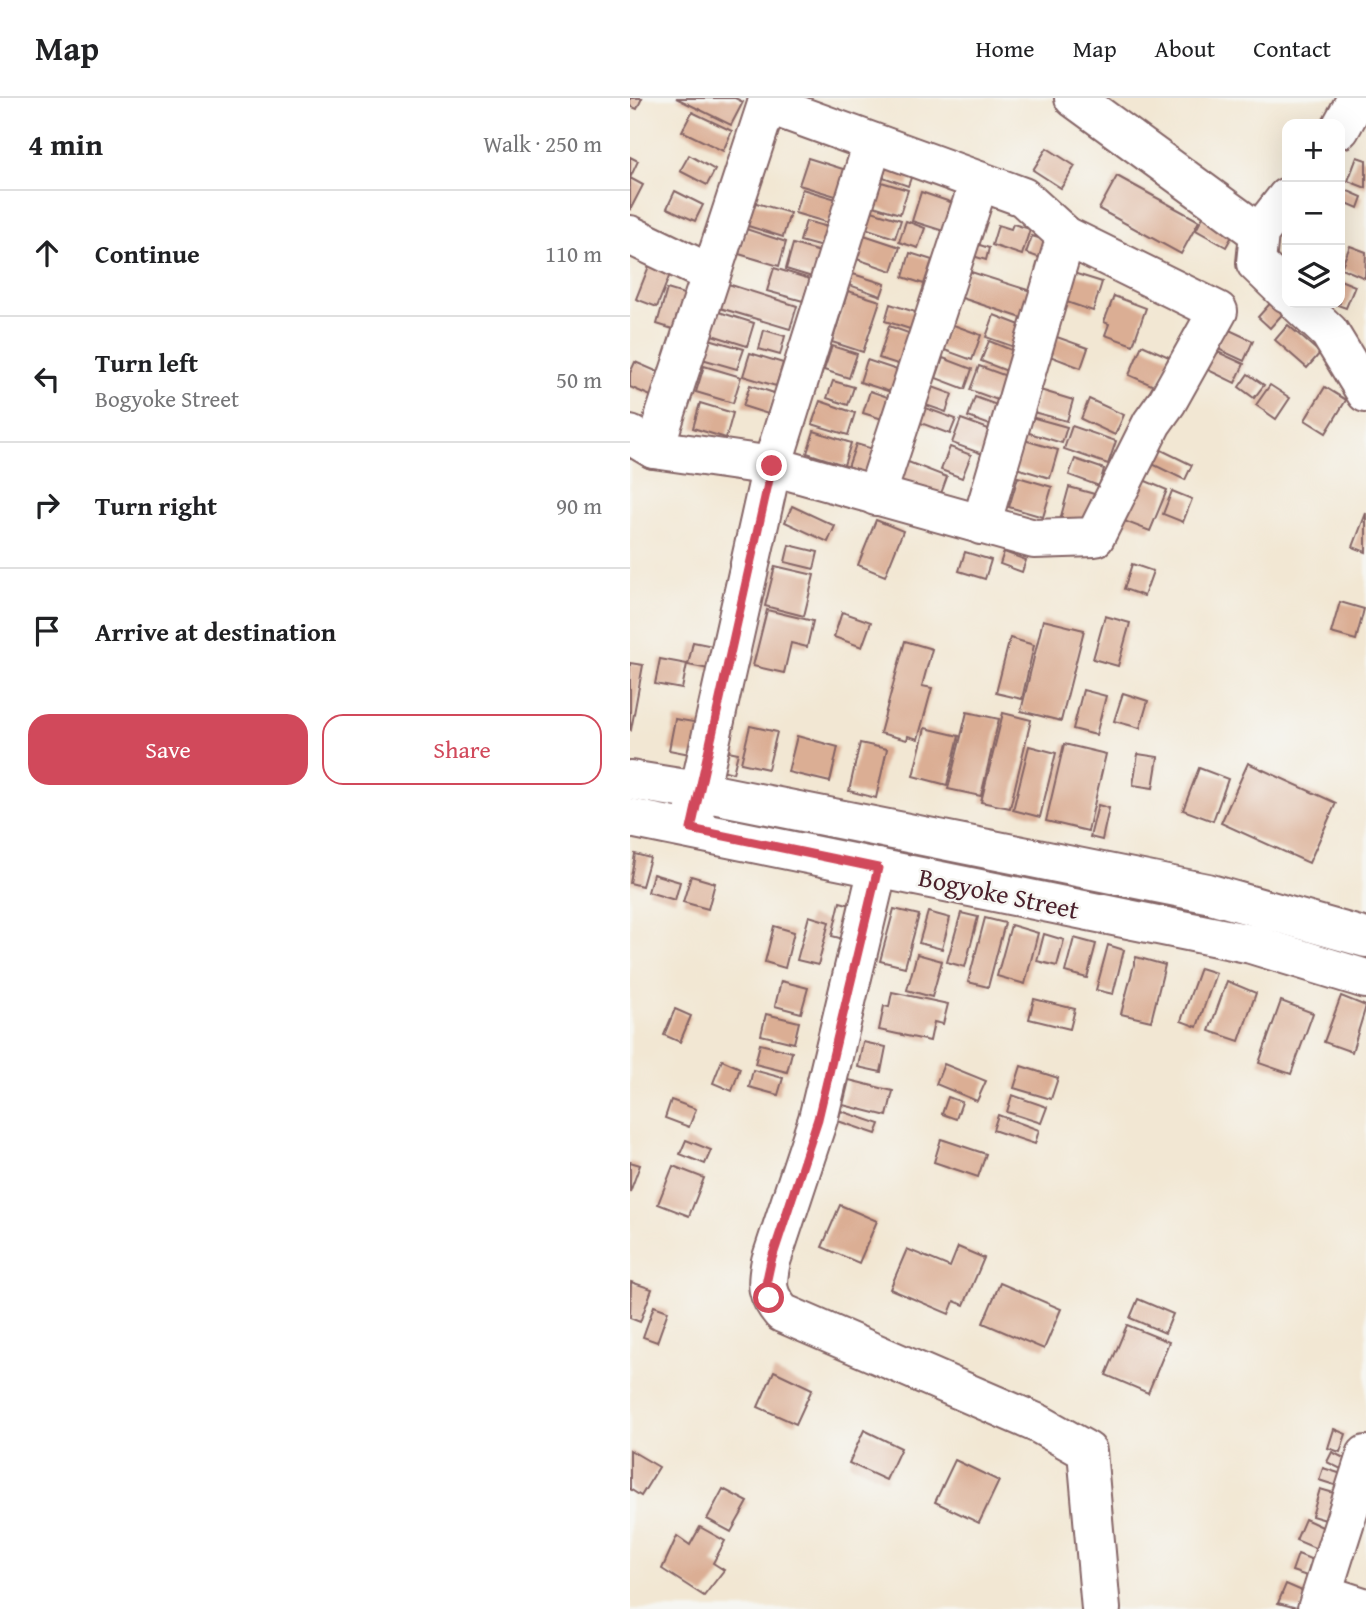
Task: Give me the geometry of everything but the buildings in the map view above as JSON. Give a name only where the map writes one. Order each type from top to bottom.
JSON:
[{"type":"street","points":[[1074,98],[1257,248],[1282,286]]},
{"type":"street","points":[[1345,120],[1357,98]]},
{"type":"street","points":[[1218,311],[1066,236],[1023,197],[873,143],[768,101],[711,274],[642,442],[772,466],[1034,539],[1095,537],[1152,423],[1167,402],[1282,206]]},
{"type":"street","points":[[691,829],[772,466],[873,143]]},
{"type":"street","points":[[876,496],[979,182]]},
{"type":"street","points":[[630,236],[711,274]]},
{"type":"street","points":[[981,525],[1066,236]]},
{"type":"street","points":[[1303,308],[1329,332],[1366,393]]},
{"type":"street","name":"Bogyoke Street","points":[[630,780],[698,791],[1207,893],[1366,938]]},
{"type":"street","name":"Bogyoke Street","points":[[630,818],[1251,944],[1366,978]]},
{"type":"street","points":[[878,868],[818,1119],[771,1261],[766,1284],[769,1298],[782,1313],[1039,1424],[1087,1451],[1101,1609]]},
{"type":"street","points":[[1366,1455],[1320,1601],[1366,1608]]},
{"type":"route","points":[[769,1298],[766,1284],[771,1261],[818,1119],[878,868],[691,829],[772,466]]}]
